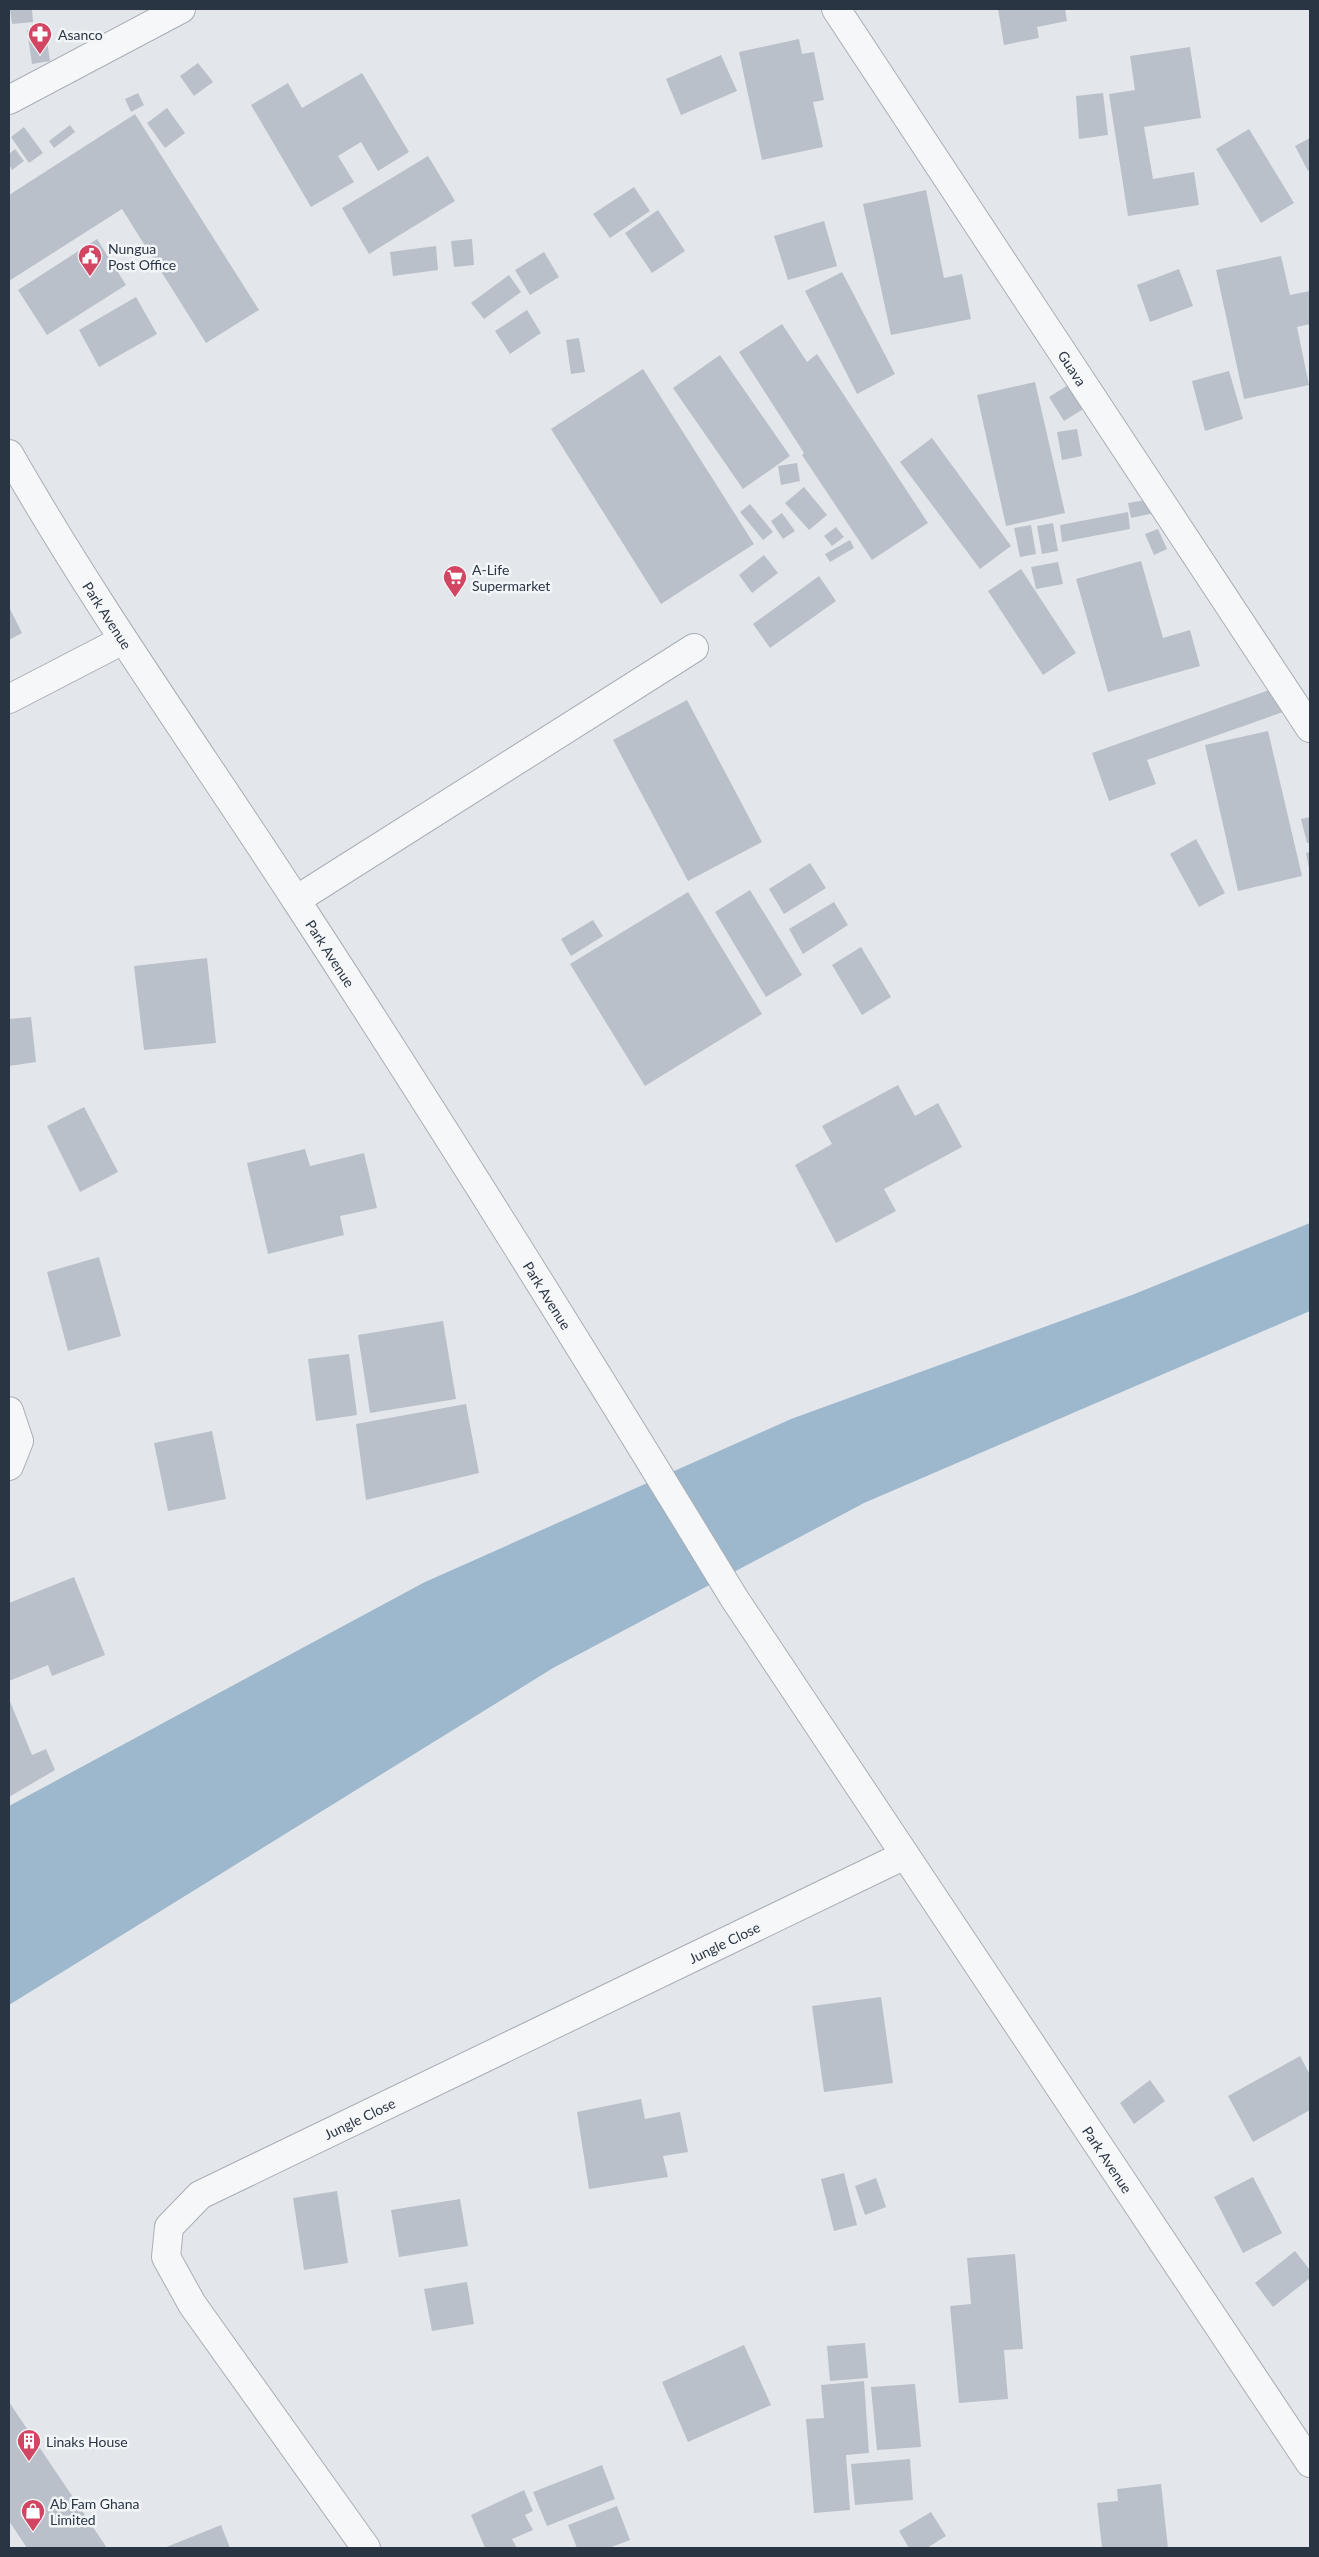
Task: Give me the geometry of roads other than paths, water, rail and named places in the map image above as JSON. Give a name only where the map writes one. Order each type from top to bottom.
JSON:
[{"type":"street","points":[[9,100],[181,9]]},
{"type":"street","name":"Guava","points":[[836,9],[1310,728]]},
{"type":"street","name":"Park Avenue","points":[[9,454],[123,640],[296,900],[648,1456],[734,1598],[1310,2463]]},
{"type":"street","points":[[9,700],[123,640]]},
{"type":"street","points":[[296,900],[694,648]]},
{"type":"street","points":[[9,1411],[19,1441],[9,1466]]},
{"type":"street","name":"Jungle Close","points":[[366,2548],[192,2304],[166,2257],[169,2227],[200,2195],[905,1855]]},
{"type":"water","points":[[1310,1223],[1310,1311],[864,1503],[553,1668],[9,2005],[9,1806],[425,1582],[791,1419],[1132,1295]]},
{"type":"place","name":"Asanco","points":[[40,55]]},
{"type":"place","name":"Nungua Post Office","points":[[90,277]]},
{"type":"place","name":"A-Life Supermarket","points":[[455,598]]},
{"type":"place","name":"Linaks House","points":[[29,2462]]},
{"type":"place","name":"Ab Fam Ghana Limited","points":[[33,2532]]}]
